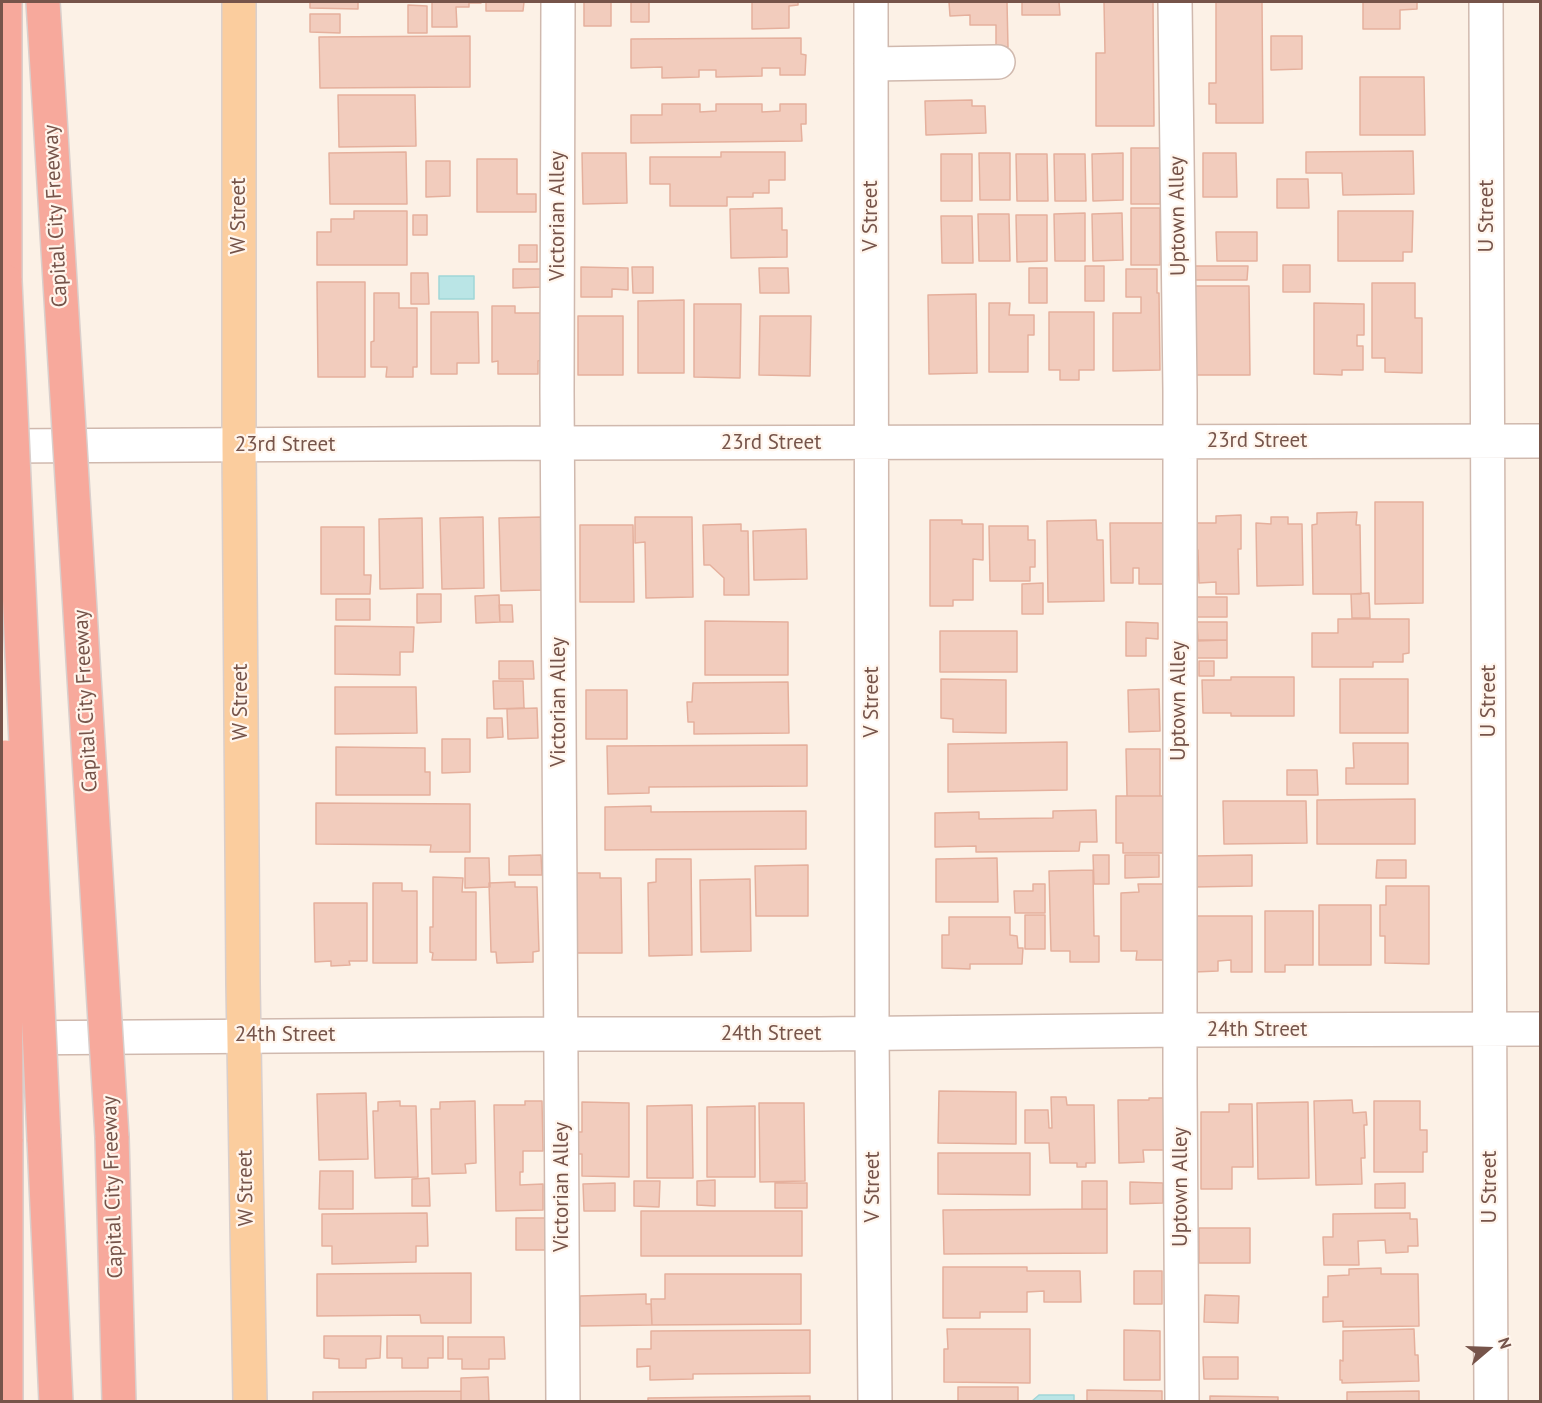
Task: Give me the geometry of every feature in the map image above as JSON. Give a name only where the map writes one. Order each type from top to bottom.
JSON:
[{"type":"highway","points":[[5,2],[6,1401]]},
{"type":"highway","name":"Capital City Freeway","points":[[43,2],[112,1137],[119,1401]]},
{"type":"highway","points":[[5,281],[56,1401]]},
{"type":"main road","name":"W Street","points":[[239,2],[243,1035],[250,1401]]},
{"type":"street","name":"Victorian Alley","points":[[558,2],[563,1401]]},
{"type":"street","name":"V Street","points":[[871,2],[872,1034],[875,1401]]},
{"type":"street","name":"Uptown Alley","points":[[1175,2],[1180,391],[1182,1401]]},
{"type":"street","name":"U Street","points":[[1486,2],[1491,1401]]},
{"type":"street","points":[[871,64],[998,62]]},
{"type":"street","name":"23rd Street","points":[[2,446],[1540,441]]},
{"type":"street","name":"24th Street","points":[[2,1038],[1540,1029]]},
{"type":"water","points":[[439,276],[474,276],[474,299],[439,299]]},
{"type":"water","points":[[1039,1395],[1074,1395],[1074,1401],[1032,1401]]},
{"type":"building","points":[[310,2],[358,2],[358,9],[310,8]]},
{"type":"building","points":[[432,2],[481,3],[469,3],[469,7],[456,7],[457,27],[432,27]]},
{"type":"building","points":[[486,2],[524,2],[523,11],[486,11]]},
{"type":"building","points":[[584,2],[611,2],[611,26],[584,26]]},
{"type":"building","points":[[631,2],[649,2],[649,22],[631,22]]},
{"type":"building","points":[[752,2],[798,2],[798,5],[789,6],[789,28],[752,29]]},
{"type":"building","points":[[949,2],[1007,2],[1008,47],[996,47],[996,25],[970,25],[970,15],[950,16]]},
{"type":"building","points":[[1022,2],[1059,2],[1060,15],[1022,15]]},
{"type":"building","points":[[1104,2],[1153,2],[1154,126],[1096,126],[1096,53],[1105,53]]},
{"type":"building","points":[[1216,2],[1262,2],[1263,123],[1216,123],[1216,104],[1209,104],[1209,83],[1216,83]]},
{"type":"building","points":[[1363,2],[1417,2],[1417,9],[1400,10],[1400,29],[1363,29]]},
{"type":"building","points":[[408,5],[427,6],[427,33],[408,33]]},
{"type":"building","points":[[310,14],[340,14],[340,33],[310,32]]},
{"type":"building","points":[[470,36],[470,87],[320,88],[319,37]]},
{"type":"building","points":[[1271,36],[1302,36],[1302,69],[1271,70]]},
{"type":"building","points":[[801,38],[801,54],[806,55],[805,75],[780,75],[780,68],[762,68],[762,76],[716,77],[716,70],[699,70],[699,77],[662,78],[662,67],[631,68],[631,39]]},
{"type":"building","points":[[1360,77],[1424,77],[1425,135],[1360,135]]},
{"type":"building","points":[[338,95],[415,95],[416,146],[339,147]]},
{"type":"building","points":[[972,100],[972,106],[985,106],[986,133],[926,135],[925,101]]},
{"type":"building","points":[[662,104],[700,104],[700,112],[716,111],[716,104],[762,104],[762,112],[780,111],[780,104],[806,104],[806,124],[801,124],[802,141],[631,143],[631,115],[662,115]]},
{"type":"building","points":[[1131,148],[1160,148],[1160,204],[1131,204]]},
{"type":"building","points":[[1413,151],[1414,194],[1343,195],[1342,173],[1306,173],[1306,152]]},
{"type":"building","points":[[406,152],[407,204],[330,204],[329,153]]},
{"type":"building","points":[[721,152],[785,152],[785,180],[769,180],[769,193],[753,193],[753,197],[727,197],[727,206],[670,206],[670,184],[650,184],[650,157],[721,157]]},
{"type":"building","points":[[582,153],[626,153],[627,203],[583,204]]},
{"type":"building","points":[[979,153],[1010,153],[1010,200],[980,200]]},
{"type":"building","points":[[1123,153],[1123,200],[1093,201],[1092,154]]},
{"type":"building","points":[[1203,153],[1236,153],[1237,197],[1203,197]]},
{"type":"building","points":[[941,154],[972,154],[972,201],[941,201]]},
{"type":"building","points":[[1016,154],[1047,154],[1048,201],[1017,201]]},
{"type":"building","points":[[1054,154],[1085,154],[1086,201],[1055,201]]},
{"type":"building","points":[[477,159],[517,159],[517,194],[536,194],[536,212],[477,212]]},
{"type":"building","points":[[426,161],[450,161],[450,196],[426,197]]},
{"type":"building","points":[[1277,179],[1308,179],[1309,208],[1277,208]]},
{"type":"building","points":[[782,208],[782,230],[787,230],[787,257],[731,258],[730,209]]},
{"type":"building","points":[[1131,208],[1160,208],[1160,265],[1131,265]]},
{"type":"building","points":[[354,211],[407,211],[407,265],[317,265],[317,232],[331,232],[331,219],[354,219]]},
{"type":"building","points":[[1338,211],[1413,211],[1412,252],[1403,252],[1403,261],[1338,261]]},
{"type":"building","points":[[1085,213],[1085,261],[1055,261],[1054,214]]},
{"type":"building","points":[[1122,213],[1123,260],[1093,261],[1092,214]]},
{"type":"building","points":[[978,214],[1009,214],[1010,261],[979,261]]},
{"type":"building","points":[[413,215],[427,215],[427,235],[413,235]]},
{"type":"building","points":[[1016,215],[1047,215],[1047,261],[1017,262]]},
{"type":"building","points":[[941,216],[972,216],[973,263],[942,263]]},
{"type":"building","points":[[1216,232],[1257,232],[1257,261],[1217,261]]},
{"type":"building","points":[[519,245],[537,245],[537,262],[519,262]]},
{"type":"building","points":[[1283,265],[1310,265],[1310,292],[1283,292]]},
{"type":"building","points":[[1085,266],[1104,266],[1104,301],[1085,301]]},
{"type":"building","points":[[1194,266],[1248,266],[1247,280],[1194,280]]},
{"type":"building","points":[[581,267],[628,268],[628,290],[612,289],[612,297],[581,297]]},
{"type":"building","points":[[632,267],[653,267],[653,293],[633,293]]},
{"type":"building","points":[[759,268],[788,268],[789,293],[760,293]]},
{"type":"building","points":[[1029,268],[1047,268],[1047,303],[1029,303]]},
{"type":"building","points":[[513,269],[542,269],[542,287],[513,288]]},
{"type":"building","points":[[1126,269],[1157,269],[1160,370],[1113,371],[1113,313],[1141,313],[1141,297],[1126,297]]},
{"type":"building","points":[[411,273],[428,273],[429,304],[411,304]]},
{"type":"building","points":[[317,282],[365,282],[365,377],[318,377]]},
{"type":"building","points":[[1372,283],[1415,283],[1415,318],[1422,318],[1422,373],[1385,372],[1385,358],[1372,358]]},
{"type":"building","points":[[1192,286],[1249,286],[1250,375],[1193,375]]},
{"type":"building","points":[[374,293],[399,293],[399,308],[417,308],[417,367],[413,367],[413,377],[386,377],[387,367],[371,367],[371,342],[374,341]]},
{"type":"building","points":[[976,294],[977,373],[929,374],[928,295]]},
{"type":"building","points":[[684,300],[684,373],[638,373],[638,301]]},
{"type":"building","points":[[989,303],[1010,303],[1009,315],[1034,315],[1034,335],[1028,335],[1028,372],[989,372]]},
{"type":"building","points":[[1314,303],[1364,304],[1364,335],[1357,335],[1357,346],[1363,346],[1363,370],[1342,370],[1342,375],[1314,374]]},
{"type":"building","points":[[694,304],[741,304],[740,378],[694,377]]},
{"type":"building","points":[[492,306],[515,306],[515,313],[542,313],[542,360],[538,361],[538,374],[498,374],[498,361],[492,362]]},
{"type":"building","points":[[431,312],[478,312],[479,363],[457,363],[457,374],[431,374]]},
{"type":"building","points":[[1049,312],[1094,312],[1094,370],[1079,370],[1079,380],[1060,380],[1060,370],[1049,370]]},
{"type":"building","points":[[578,316],[623,316],[623,375],[578,375]]},
{"type":"building","points":[[760,316],[811,316],[810,376],[759,375]]},
{"type":"building","points":[[1375,502],[1423,502],[1423,603],[1375,604]]},
{"type":"building","points":[[1357,512],[1356,525],[1360,525],[1361,594],[1313,594],[1312,525],[1317,524],[1317,513]]},
{"type":"building","points":[[1241,515],[1241,549],[1238,549],[1239,594],[1216,594],[1216,582],[1199,583],[1198,550],[1195,551],[1195,523],[1216,523],[1216,516]]},
{"type":"building","points":[[483,517],[484,588],[442,589],[440,518]]},
{"type":"building","points":[[543,517],[545,590],[501,591],[499,518]]},
{"type":"building","points":[[635,517],[692,517],[693,597],[646,598],[645,542],[635,543]]},
{"type":"building","points":[[1271,517],[1288,517],[1288,524],[1302,524],[1303,585],[1257,586],[1256,523],[1271,524]]},
{"type":"building","points":[[422,518],[423,588],[380,589],[379,519]]},
{"type":"building","points":[[930,520],[962,520],[962,524],[983,524],[983,560],[973,559],[973,600],[953,600],[953,606],[930,606]]},
{"type":"building","points":[[1096,520],[1097,540],[1103,540],[1104,601],[1048,602],[1047,521]]},
{"type":"building","points":[[1110,523],[1164,523],[1164,584],[1139,584],[1139,568],[1133,568],[1133,583],[1111,583]]},
{"type":"building","points":[[741,524],[741,531],[748,531],[749,595],[724,595],[724,578],[710,565],[704,565],[703,525]]},
{"type":"building","points":[[580,525],[633,525],[634,602],[580,602]]},
{"type":"building","points":[[989,526],[1028,526],[1028,540],[1035,540],[1035,567],[1030,567],[1030,581],[990,581]]},
{"type":"building","points":[[321,527],[364,527],[364,575],[371,575],[370,594],[321,594]]},
{"type":"building","points":[[806,529],[807,579],[754,580],[753,531]]},
{"type":"building","points":[[1043,583],[1043,614],[1022,614],[1022,584]]},
{"type":"building","points":[[1369,593],[1370,618],[1352,618],[1351,594]]},
{"type":"building","points":[[417,594],[441,594],[441,622],[417,623]]},
{"type":"building","points":[[499,595],[500,622],[476,623],[475,596]]},
{"type":"building","points":[[1197,597],[1227,597],[1227,617],[1197,617]]},
{"type":"building","points":[[336,599],[370,599],[370,620],[336,620]]},
{"type":"building","points":[[499,605],[512,605],[513,622],[500,622]]},
{"type":"building","points":[[1338,619],[1409,619],[1409,653],[1403,654],[1403,662],[1373,662],[1373,667],[1312,667],[1312,633],[1338,633]]},
{"type":"building","points":[[705,621],[788,622],[788,675],[705,675]]},
{"type":"building","points":[[1126,622],[1158,623],[1158,639],[1146,638],[1146,656],[1126,656]]},
{"type":"building","points":[[1197,622],[1227,622],[1227,640],[1198,640]]},
{"type":"building","points":[[335,626],[414,627],[413,652],[400,652],[400,675],[335,674]]},
{"type":"building","points":[[940,631],[1017,631],[1017,672],[940,672]]},
{"type":"building","points":[[1227,640],[1227,658],[1197,658],[1197,641]]},
{"type":"building","points":[[499,661],[533,661],[534,679],[499,679]]},
{"type":"building","points":[[1199,661],[1214,661],[1214,676],[1199,676]]},
{"type":"building","points":[[1231,677],[1294,677],[1294,716],[1231,716],[1231,713],[1203,713],[1202,680],[1231,680]]},
{"type":"building","points":[[941,679],[1006,680],[1006,733],[953,732],[953,719],[941,718]]},
{"type":"building","points":[[1340,679],[1408,679],[1408,733],[1340,733]]},
{"type":"building","points":[[493,681],[523,681],[524,708],[494,709]]},
{"type":"building","points":[[788,682],[789,733],[694,734],[694,722],[688,722],[687,702],[692,702],[693,683]]},
{"type":"building","points":[[335,687],[416,687],[417,733],[335,734]]},
{"type":"building","points":[[1159,689],[1160,731],[1129,732],[1128,690]]},
{"type":"building","points":[[586,690],[627,690],[627,739],[586,739]]},
{"type":"building","points":[[537,708],[538,738],[508,739],[507,709]]},
{"type":"building","points":[[487,718],[502,718],[503,737],[487,738]]},
{"type":"building","points":[[442,739],[470,739],[470,772],[442,773]]},
{"type":"building","points":[[1067,742],[1067,790],[948,792],[948,744]]},
{"type":"building","points":[[1353,743],[1408,743],[1408,784],[1346,784],[1346,768],[1354,768]]},
{"type":"building","points":[[807,745],[807,786],[649,787],[649,793],[608,794],[607,746]]},
{"type":"building","points":[[336,747],[425,748],[425,772],[430,772],[430,795],[336,795]]},
{"type":"building","points":[[1126,749],[1160,749],[1160,796],[1127,796]]},
{"type":"building","points":[[1287,770],[1317,770],[1318,795],[1287,795]]},
{"type":"building","points":[[1116,796],[1168,796],[1168,853],[1123,853],[1123,843],[1116,843]]},
{"type":"building","points":[[1415,799],[1415,844],[1317,844],[1317,800]]},
{"type":"building","points":[[1223,801],[1306,801],[1307,843],[1224,844]]},
{"type":"building","points":[[316,803],[470,804],[470,852],[430,852],[431,845],[316,844]]},
{"type":"building","points":[[651,806],[651,812],[806,811],[806,849],[605,850],[605,807]]},
{"type":"building","points":[[1096,810],[1097,842],[1080,842],[1079,851],[976,852],[976,846],[935,847],[935,813],[979,812],[979,819],[1053,818],[1053,811]]},
{"type":"building","points":[[541,855],[542,875],[509,875],[509,856]]},
{"type":"building","points":[[1093,855],[1109,855],[1109,884],[1094,884]]},
{"type":"building","points":[[1125,855],[1159,855],[1159,877],[1125,878]]},
{"type":"building","points":[[1252,855],[1252,886],[1194,887],[1194,856]]},
{"type":"building","points":[[465,858],[489,858],[490,887],[465,888]]},
{"type":"building","points":[[997,858],[998,902],[936,902],[936,859]]},
{"type":"building","points":[[656,859],[691,859],[692,955],[649,956],[648,883],[656,882]]},
{"type":"building","points":[[1377,860],[1406,860],[1406,878],[1376,878]]},
{"type":"building","points":[[808,865],[808,916],[756,916],[755,866]]},
{"type":"building","points":[[1093,870],[1094,936],[1099,936],[1099,962],[1070,962],[1070,951],[1051,951],[1049,871]]},
{"type":"building","points":[[576,873],[600,873],[600,878],[621,878],[622,953],[577,953]]},
{"type":"building","points":[[433,877],[463,878],[462,892],[476,892],[476,960],[432,960],[430,927],[433,927]]},
{"type":"building","points":[[750,879],[751,951],[701,952],[700,880]]},
{"type":"building","points":[[515,882],[515,887],[537,887],[539,951],[533,952],[533,962],[497,963],[496,952],[491,952],[489,883]]},
{"type":"building","points":[[373,883],[402,883],[402,891],[417,891],[417,963],[373,963]]},
{"type":"building","points":[[1033,884],[1045,884],[1045,913],[1015,913],[1014,891],[1033,891]]},
{"type":"building","points":[[1138,884],[1164,884],[1164,960],[1136,960],[1137,951],[1121,951],[1121,893],[1139,892]]},
{"type":"building","points":[[1386,886],[1429,886],[1429,964],[1385,963],[1385,936],[1380,936],[1380,905],[1386,905]]},
{"type":"building","points":[[314,903],[367,903],[367,961],[349,961],[350,965],[331,966],[331,961],[315,962]]},
{"type":"building","points":[[1319,905],[1371,905],[1371,965],[1319,965]]},
{"type":"building","points":[[1265,911],[1313,911],[1313,965],[1285,965],[1285,972],[1265,972]]},
{"type":"building","points":[[1025,915],[1045,915],[1045,949],[1025,949]]},
{"type":"building","points":[[1195,916],[1252,916],[1252,972],[1231,972],[1231,960],[1218,961],[1218,971],[1195,972]]},
{"type":"building","points":[[949,917],[1010,917],[1010,935],[1017,936],[1018,948],[1023,948],[1022,964],[970,964],[970,969],[942,968],[942,935],[949,935]]},
{"type":"building","points":[[939,1091],[1016,1092],[1016,1144],[938,1143]]},
{"type":"building","points":[[366,1093],[368,1159],[319,1160],[317,1094]]},
{"type":"building","points":[[1051,1097],[1066,1097],[1067,1105],[1094,1105],[1095,1163],[1086,1163],[1086,1167],[1077,1167],[1077,1163],[1050,1163],[1049,1143],[1025,1143],[1025,1110],[1048,1110],[1049,1128],[1052,1128]]},
{"type":"building","points":[[1149,1098],[1164,1098],[1165,1150],[1143,1150],[1144,1162],[1119,1163],[1118,1100],[1149,1100]]},
{"type":"building","points":[[1352,1100],[1353,1113],[1366,1112],[1365,1158],[1361,1158],[1362,1184],[1316,1185],[1314,1101]]},
{"type":"building","points":[[400,1101],[400,1106],[416,1106],[418,1177],[375,1178],[373,1111],[378,1111],[378,1102]]},
{"type":"building","points":[[475,1101],[476,1163],[465,1164],[466,1173],[432,1174],[431,1109],[440,1109],[440,1102]]},
{"type":"building","points":[[525,1101],[542,1101],[543,1151],[523,1151],[523,1172],[520,1172],[520,1185],[543,1184],[543,1210],[496,1211],[494,1105],[525,1105]]},
{"type":"building","points":[[1374,1101],[1420,1101],[1420,1130],[1427,1130],[1427,1152],[1423,1152],[1423,1172],[1374,1172]]},
{"type":"building","points":[[582,1102],[629,1103],[629,1177],[582,1176],[582,1154],[578,1154],[578,1132],[582,1132]]},
{"type":"building","points":[[1308,1102],[1309,1178],[1258,1179],[1257,1103]]},
{"type":"building","points":[[759,1103],[804,1103],[805,1181],[760,1182]]},
{"type":"building","points":[[1229,1104],[1252,1104],[1253,1167],[1232,1167],[1232,1189],[1201,1189],[1201,1112],[1229,1112]]},
{"type":"building","points":[[692,1105],[693,1178],[647,1178],[647,1106]]},
{"type":"building","points":[[755,1106],[755,1177],[707,1177],[707,1107]]},
{"type":"building","points":[[938,1153],[1030,1153],[1030,1195],[938,1194]]},
{"type":"building","points":[[320,1171],[353,1171],[353,1209],[319,1209]]},
{"type":"building","points":[[429,1178],[430,1206],[412,1206],[412,1179]]},
{"type":"building","points":[[715,1180],[715,1206],[697,1205],[697,1181]]},
{"type":"building","points":[[634,1181],[660,1181],[659,1207],[634,1206]]},
{"type":"building","points":[[1082,1181],[1107,1181],[1107,1209],[1082,1209]]},
{"type":"building","points":[[1130,1182],[1163,1183],[1163,1203],[1130,1204]]},
{"type":"building","points":[[615,1183],[615,1211],[584,1211],[583,1184]]},
{"type":"building","points":[[775,1183],[807,1183],[807,1208],[775,1208]]},
{"type":"building","points":[[1405,1183],[1405,1208],[1375,1208],[1375,1184]]},
{"type":"building","points":[[1107,1209],[1107,1253],[944,1254],[943,1210]]},
{"type":"building","points":[[641,1211],[802,1211],[802,1256],[641,1256]]},
{"type":"building","points":[[427,1213],[428,1246],[416,1246],[416,1262],[332,1264],[332,1246],[322,1246],[322,1214]]},
{"type":"building","points":[[1410,1213],[1410,1219],[1417,1219],[1418,1246],[1408,1246],[1408,1252],[1386,1253],[1385,1240],[1358,1241],[1359,1265],[1324,1265],[1323,1237],[1333,1237],[1333,1214]]},
{"type":"building","points":[[516,1218],[545,1218],[545,1250],[516,1250]]},
{"type":"building","points":[[1199,1228],[1250,1228],[1250,1263],[1199,1263]]},
{"type":"building","points":[[943,1267],[1027,1267],[1027,1271],[1080,1271],[1081,1302],[1044,1302],[1044,1291],[1027,1292],[1027,1312],[980,1312],[980,1318],[943,1318]]},
{"type":"building","points":[[1381,1268],[1381,1274],[1418,1274],[1419,1326],[1343,1327],[1343,1321],[1323,1322],[1323,1297],[1328,1297],[1328,1276],[1349,1275],[1349,1269]]},
{"type":"building","points":[[1134,1271],[1162,1271],[1162,1304],[1134,1304]]},
{"type":"building","points":[[471,1273],[471,1323],[421,1323],[420,1315],[317,1316],[317,1274]]},
{"type":"building","points":[[665,1274],[801,1274],[801,1324],[652,1325],[651,1299],[665,1299]]},
{"type":"building","points":[[646,1294],[646,1304],[651,1304],[652,1325],[580,1326],[580,1296]]},
{"type":"building","points":[[1205,1295],[1239,1296],[1238,1323],[1204,1322]]},
{"type":"building","points":[[947,1329],[1030,1329],[1030,1383],[944,1382],[944,1349],[948,1349]]},
{"type":"building","points":[[1414,1329],[1419,1381],[1342,1383],[1340,1360],[1343,1361],[1343,1331]]},
{"type":"building","points":[[810,1330],[810,1373],[693,1374],[693,1379],[650,1380],[650,1366],[637,1367],[637,1349],[651,1349],[651,1331]]},
{"type":"building","points":[[1124,1330],[1160,1331],[1160,1380],[1124,1380]]},
{"type":"building","points":[[324,1336],[381,1336],[380,1358],[366,1359],[366,1368],[339,1368],[339,1359],[324,1358]]},
{"type":"building","points":[[387,1336],[443,1336],[443,1358],[428,1358],[428,1368],[402,1368],[402,1358],[387,1358]]},
{"type":"building","points":[[448,1337],[504,1337],[505,1359],[489,1359],[489,1369],[462,1369],[462,1359],[448,1359]]},
{"type":"building","points":[[1203,1357],[1238,1357],[1238,1379],[1204,1379]]},
{"type":"building","points":[[488,1377],[489,1402],[461,1402],[461,1378]]},
{"type":"building","points":[[958,1387],[1018,1387],[1018,1402],[958,1402]]},
{"type":"building","points":[[1087,1390],[1162,1391],[1162,1402],[1087,1402]]},
{"type":"building","points":[[461,1391],[461,1402],[313,1402],[313,1392]]},
{"type":"building","points":[[1419,1391],[1419,1402],[1347,1402],[1347,1392]]},
{"type":"building","points":[[810,1396],[810,1402],[648,1402],[648,1398]]},
{"type":"building","points":[[1210,1396],[1278,1397],[1278,1402],[1210,1402]]}]
